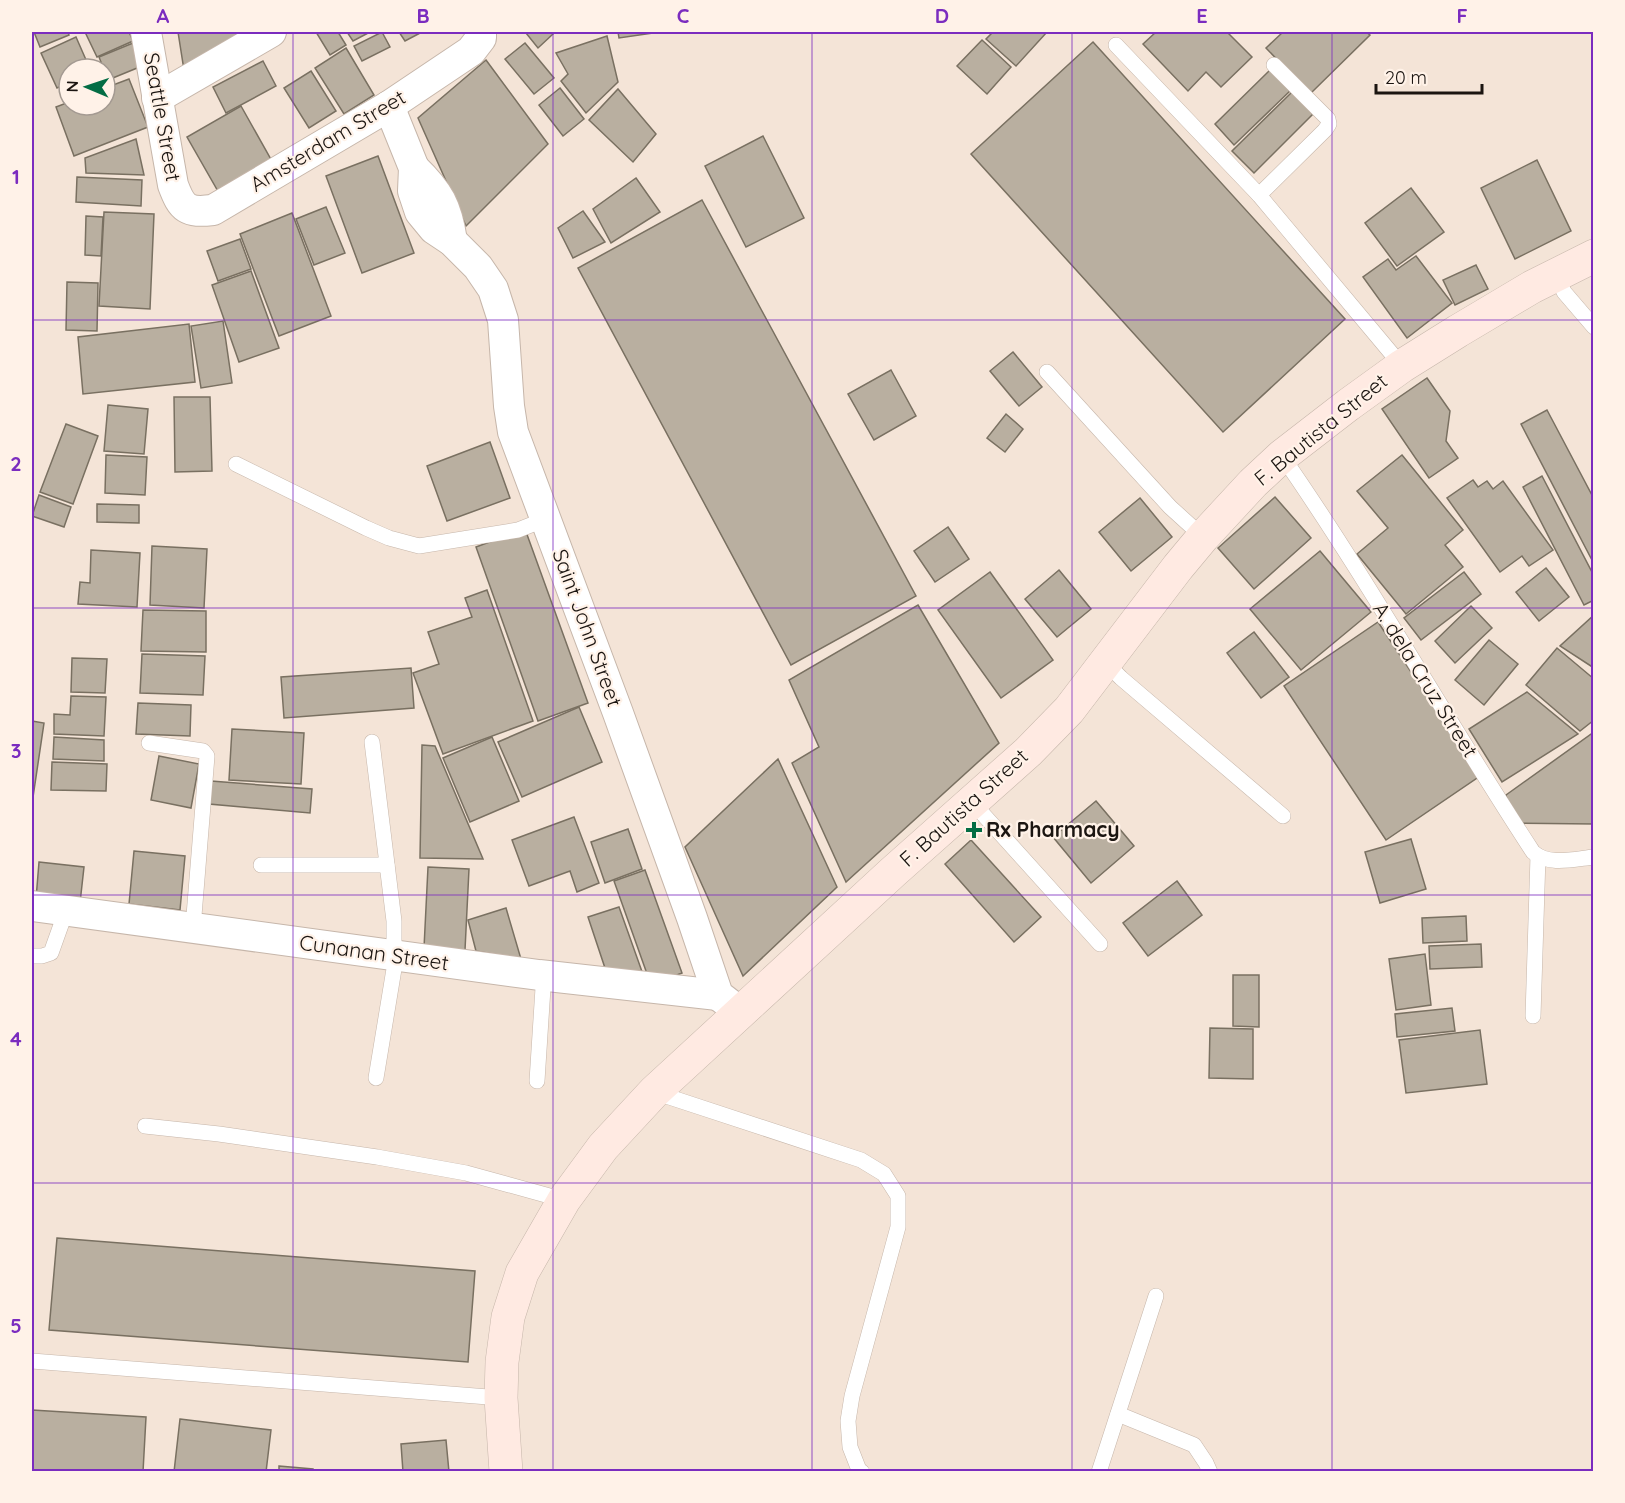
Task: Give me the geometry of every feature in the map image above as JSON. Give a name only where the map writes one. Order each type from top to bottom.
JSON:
[{"type":"main road","name":"F. Bautista Street","points":[[506,1472],[501,1398],[502,1362],[508,1317],[522,1273],[564,1200],[603,1146],[654,1092],[729,1004],[893,872],[1028,752],[1069,710],[1203,537],[1253,483],[1282,456],[1402,366],[1532,287],[1593,255]]},
{"type":"street","name":"Seattle Street","points":[[146,32],[173,184],[179,202]]},
{"type":"street","points":[[157,98],[271,32]]},
{"type":"street","name":"Amsterdam Street","points":[[179,202],[194,212],[213,210],[390,106],[476,41]]},
{"type":"street","name":"Saint John Street","points":[[390,106],[414,168],[413,191],[420,212],[434,229],[452,241],[478,267],[493,289],[503,320],[513,432],[692,918],[729,1004]]},
{"type":"street","name":"Cunanan Street","points":[[32,906],[539,975],[729,1004]]},
{"type":"lane","points":[[1116,45],[1259,195],[1402,366]]},
{"type":"lane","points":[[1259,195],[1329,124],[1328,119],[1274,65]]},
{"type":"lane","points":[[1556,274],[1564,292],[1593,327]]},
{"type":"lane","points":[[1047,372],[1170,507],[1203,537]]},
{"type":"lane","name":"A. dela Cruz Street","points":[[1282,456],[1322,513],[1499,800],[1533,852],[1538,856]]},
{"type":"lane","points":[[236,464],[366,528],[389,538],[419,546],[518,530],[546,519]]},
{"type":"lane","points":[[1106,663],[1283,816]]},
{"type":"lane","points":[[372,742],[394,921],[395,956],[376,1078]]},
{"type":"lane","points":[[148,743],[203,751],[207,756],[193,928]]},
{"type":"lane","points":[[972,802],[1100,944]]},
{"type":"lane","points":[[1533,1016],[1538,856],[1561,861],[1593,857]]},
{"type":"lane","points":[[261,865],[387,865]]},
{"type":"lane","points":[[32,956],[51,953],[66,911]]},
{"type":"lane","points":[[537,1081],[543,988],[539,975]]},
{"type":"lane","points":[[654,1092],[861,1160],[884,1174],[898,1197],[898,1227],[852,1396],[848,1421],[850,1447],[859,1470],[862,1472]]},
{"type":"lane","points":[[145,1126],[219,1134],[377,1157],[466,1173],[564,1200]]},
{"type":"lane","points":[[1099,1472],[1156,1296]]},
{"type":"lane","points":[[32,1361],[501,1398]]},
{"type":"lane","points":[[1118,1414],[1194,1445],[1210,1472]]},
{"type":"building","points":[[34,32],[68,32],[69,35],[40,47]]},
{"type":"building","points":[[85,32],[129,32],[133,41],[97,57]]},
{"type":"building","points":[[178,32],[235,32],[238,38],[184,70]]},
{"type":"building","points":[[316,32],[338,32],[346,45],[330,55]]},
{"type":"building","points":[[347,32],[370,32],[353,41]]},
{"type":"building","points":[[382,32],[390,47],[362,61],[354,46]]},
{"type":"building","points":[[399,32],[422,32],[405,41]]},
{"type":"building","points":[[527,32],[551,32],[553,34],[538,48]]},
{"type":"building","points":[[618,32],[660,32],[619,38]]},
{"type":"building","points":[[993,32],[1047,32],[1016,66],[986,39]]},
{"type":"building","points":[[1156,32],[1227,32],[1252,57],[1221,87],[1206,72],[1188,91],[1143,44]]},
{"type":"building","points":[[1283,32],[1366,32],[1370,35],[1310,94],[1266,48]]},
{"type":"building","points":[[607,36],[618,82],[586,113],[561,81],[568,74],[556,53]]},
{"type":"building","points":[[76,37],[85,57],[57,57],[57,88],[41,53]]},
{"type":"building","points":[[982,40],[1011,67],[987,94],[957,66]]},
{"type":"building","points":[[1093,42],[1345,319],[1223,432],[971,154]]},
{"type":"building","points":[[133,43],[142,66],[117,76],[117,57],[99,57]]},
{"type":"building","points":[[525,43],[554,78],[534,94],[505,59]]},
{"type":"building","points":[[346,48],[374,95],[344,114],[315,68]]},
{"type":"building","points":[[486,60],[548,144],[466,226],[418,118]]},
{"type":"building","points":[[263,61],[276,86],[226,113],[213,87]]},
{"type":"building","points":[[1270,70],[1290,91],[1234,145],[1215,124]]},
{"type":"building","points":[[311,71],[336,111],[309,128],[284,88]]},
{"type":"building","points":[[129,79],[148,127],[74,156],[60,117],[117,117],[117,84]]},
{"type":"building","points":[[560,88],[584,119],[563,136],[539,105]]},
{"type":"building","points":[[618,89],[656,134],[633,162],[589,120]]},
{"type":"building","points":[[1292,92],[1313,114],[1254,173],[1232,151]]},
{"type":"building","points":[[241,106],[273,163],[219,193],[187,137]]},
{"type":"building","points":[[763,136],[804,218],[746,247],[705,166]]},
{"type":"building","points":[[136,139],[144,175],[86,173],[85,158]]},
{"type":"building","points":[[378,156],[414,253],[362,273],[326,176]]},
{"type":"building","points":[[1537,160],[1571,231],[1515,259],[1481,188]]},
{"type":"building","points":[[77,177],[142,180],[141,206],[76,202]]},
{"type":"building","points":[[636,178],[660,212],[611,243],[593,209]]},
{"type":"building","points":[[1411,188],[1444,232],[1397,266],[1365,223]]},
{"type":"building","points":[[702,200],[916,596],[791,665],[578,268]]},
{"type":"building","points":[[326,207],[345,253],[314,265],[296,219]]},
{"type":"building","points":[[583,211],[605,242],[573,258],[558,228]]},
{"type":"building","points":[[104,212],[154,214],[150,309],[99,306]]},
{"type":"building","points":[[292,213],[331,316],[279,336],[240,234]]},
{"type":"building","points":[[86,216],[103,217],[101,256],[85,255]]},
{"type":"building","points":[[240,239],[251,269],[218,281],[207,251]]},
{"type":"building","points":[[1416,256],[1452,303],[1407,338],[1363,277],[1388,259],[1396,270]]},
{"type":"building","points":[[1476,265],[1488,289],[1455,305],[1443,280]]},
{"type":"building","points":[[251,271],[279,348],[239,362],[212,285]]},
{"type":"building","points":[[67,282],[98,283],[97,331],[66,330]]},
{"type":"building","points":[[223,321],[232,383],[201,388],[191,326]]},
{"type":"building","points":[[189,324],[195,382],[83,394],[78,337]]},
{"type":"building","points":[[1013,352],[1042,387],[1019,406],[990,371]]},
{"type":"building","points":[[891,370],[916,416],[874,440],[848,394]]},
{"type":"building","points":[[1427,378],[1450,411],[1446,441],[1458,458],[1429,478],[1382,409]]},
{"type":"building","points":[[174,397],[210,397],[212,471],[175,472]]},
{"type":"building","points":[[108,405],[148,409],[144,454],[104,451]]},
{"type":"building","points":[[1547,410],[1594,499],[1594,564],[1521,424]]},
{"type":"building","points":[[1006,414],[1023,429],[1005,452],[987,438]]},
{"type":"building","points":[[66,424],[98,436],[73,504],[40,492]]},
{"type":"building","points":[[490,442],[510,498],[447,521],[427,466]]},
{"type":"building","points":[[106,455],[147,457],[145,495],[105,493]]},
{"type":"building","points":[[1402,455],[1463,530],[1445,545],[1463,567],[1406,614],[1357,554],[1388,528],[1357,491]]},
{"type":"building","points":[[1542,476],[1594,576],[1594,600],[1584,605],[1523,487]]},
{"type":"building","points":[[1473,480],[1478,487],[1487,481],[1493,489],[1503,481],[1553,550],[1529,566],[1522,556],[1500,572],[1447,498]]},
{"type":"building","points":[[39,495],[71,507],[64,527],[32,516]]},
{"type":"building","points":[[1275,497],[1311,538],[1254,589],[1218,548]]},
{"type":"building","points":[[1140,498],[1172,537],[1131,571],[1099,532]]},
{"type":"building","points":[[97,504],[139,505],[139,523],[97,522]]},
{"type":"building","points":[[948,527],[969,559],[935,582],[914,551]]},
{"type":"building","points":[[525,529],[588,703],[538,721],[476,547]]},
{"type":"building","points":[[152,546],[207,549],[204,608],[150,605]]},
{"type":"building","points":[[91,550],[140,553],[137,607],[78,604],[80,582],[90,583]]},
{"type":"building","points":[[1320,551],[1371,612],[1301,670],[1250,609]]},
{"type":"building","points":[[1546,568],[1569,597],[1539,621],[1516,592]]},
{"type":"building","points":[[1059,570],[1091,609],[1057,637],[1025,599]]},
{"type":"building","points":[[990,572],[1053,660],[1001,698],[938,610]]},
{"type":"building","points":[[1464,572],[1481,594],[1421,640],[1404,618]]},
{"type":"building","points":[[487,590],[533,721],[443,754],[413,673],[439,664],[428,632],[472,617],[465,598]]},
{"type":"building","points":[[918,605],[999,743],[846,882],[792,763],[819,747],[789,680]]},
{"type":"building","points":[[1471,606],[1492,628],[1455,663],[1435,641]]},
{"type":"building","points":[[143,610],[206,611],[206,652],[141,651]]},
{"type":"building","points":[[1594,615],[1594,668],[1560,646]]},
{"type":"building","points":[[1378,622],[1480,776],[1386,840],[1284,686]]},
{"type":"building","points":[[1254,632],[1289,677],[1261,698],[1227,653]]},
{"type":"building","points":[[1489,640],[1518,664],[1484,705],[1455,680]]},
{"type":"building","points":[[1557,648],[1594,679],[1594,720],[1580,731],[1526,685]]},
{"type":"building","points":[[142,654],[205,656],[203,695],[140,693]]},
{"type":"building","points":[[72,658],[107,659],[105,693],[71,692]]},
{"type":"building","points":[[411,668],[414,708],[284,718],[281,677]]},
{"type":"building","points":[[1527,692],[1578,734],[1502,782],[1469,729]]},
{"type":"building","points":[[71,696],[106,697],[104,736],[54,734],[54,714],[70,715]]},
{"type":"building","points":[[138,703],[191,705],[190,736],[136,734]]},
{"type":"building","points":[[579,707],[602,762],[522,797],[498,742]]},
{"type":"building","points":[[32,721],[44,723],[32,804]]},
{"type":"building","points":[[232,729],[304,733],[301,784],[229,780]]},
{"type":"building","points":[[1594,732],[1594,824],[1511,823],[1506,795]]},
{"type":"building","points":[[54,737],[104,740],[104,761],[53,759]]},
{"type":"building","points":[[492,737],[519,801],[470,822],[443,758]]},
{"type":"building","points":[[422,745],[435,746],[483,859],[420,858]]},
{"type":"building","points":[[159,756],[199,764],[191,808],[151,800]]},
{"type":"building","points":[[778,759],[837,887],[743,976],[685,847]]},
{"type":"building","points":[[52,762],[107,764],[106,791],[51,790]]},
{"type":"building","points":[[211,781],[312,789],[310,813],[209,804]]},
{"type":"building","points":[[1096,801],[1134,846],[1091,883],[1053,837]]},
{"type":"building","points":[[574,817],[599,883],[577,892],[570,871],[529,886],[512,840]]},
{"type":"building","points":[[628,829],[642,869],[605,883],[591,842]]},
{"type":"building","points":[[1411,839],[1426,889],[1380,903],[1365,852]]},
{"type":"building","points":[[971,840],[1041,917],[1014,942],[945,864]]},
{"type":"building","points":[[134,851],[185,856],[180,910],[129,904]]},
{"type":"building","points":[[39,862],[84,867],[80,903],[36,899]]},
{"type":"building","points":[[428,867],[469,869],[465,950],[424,948]]},
{"type":"building","points":[[645,870],[682,973],[651,985],[614,881]]},
{"type":"building","points":[[1177,881],[1202,915],[1148,956],[1123,923]]},
{"type":"building","points":[[619,907],[645,980],[607,974],[588,917]]},
{"type":"building","points":[[506,908],[521,959],[476,951],[468,920]]},
{"type":"building","points":[[1466,916],[1467,941],[1423,943],[1422,918]]},
{"type":"building","points":[[1481,944],[1482,967],[1430,969],[1429,946]]},
{"type":"building","points":[[1425,954],[1431,1005],[1396,1010],[1389,959]]},
{"type":"building","points":[[1233,975],[1259,975],[1259,1027],[1233,1026]]},
{"type":"building","points":[[1452,1008],[1455,1031],[1397,1037],[1395,1014]]},
{"type":"building","points":[[1210,1028],[1253,1029],[1253,1079],[1209,1078]]},
{"type":"building","points":[[1480,1030],[1487,1084],[1406,1093],[1399,1040]]},
{"type":"building","points":[[57,1238],[475,1271],[468,1362],[49,1330]]},
{"type":"building","points":[[32,1410],[146,1417],[143,1472],[32,1472]]},
{"type":"building","points":[[180,1419],[271,1430],[266,1472],[174,1472]]},
{"type":"building","points":[[446,1440],[449,1472],[403,1472],[401,1444]]},
{"type":"building","points":[[279,1466],[313,1469],[313,1472],[279,1472]]},
{"type":"place","name":"Rx Pharmacy","points":[[974,830]]}]
